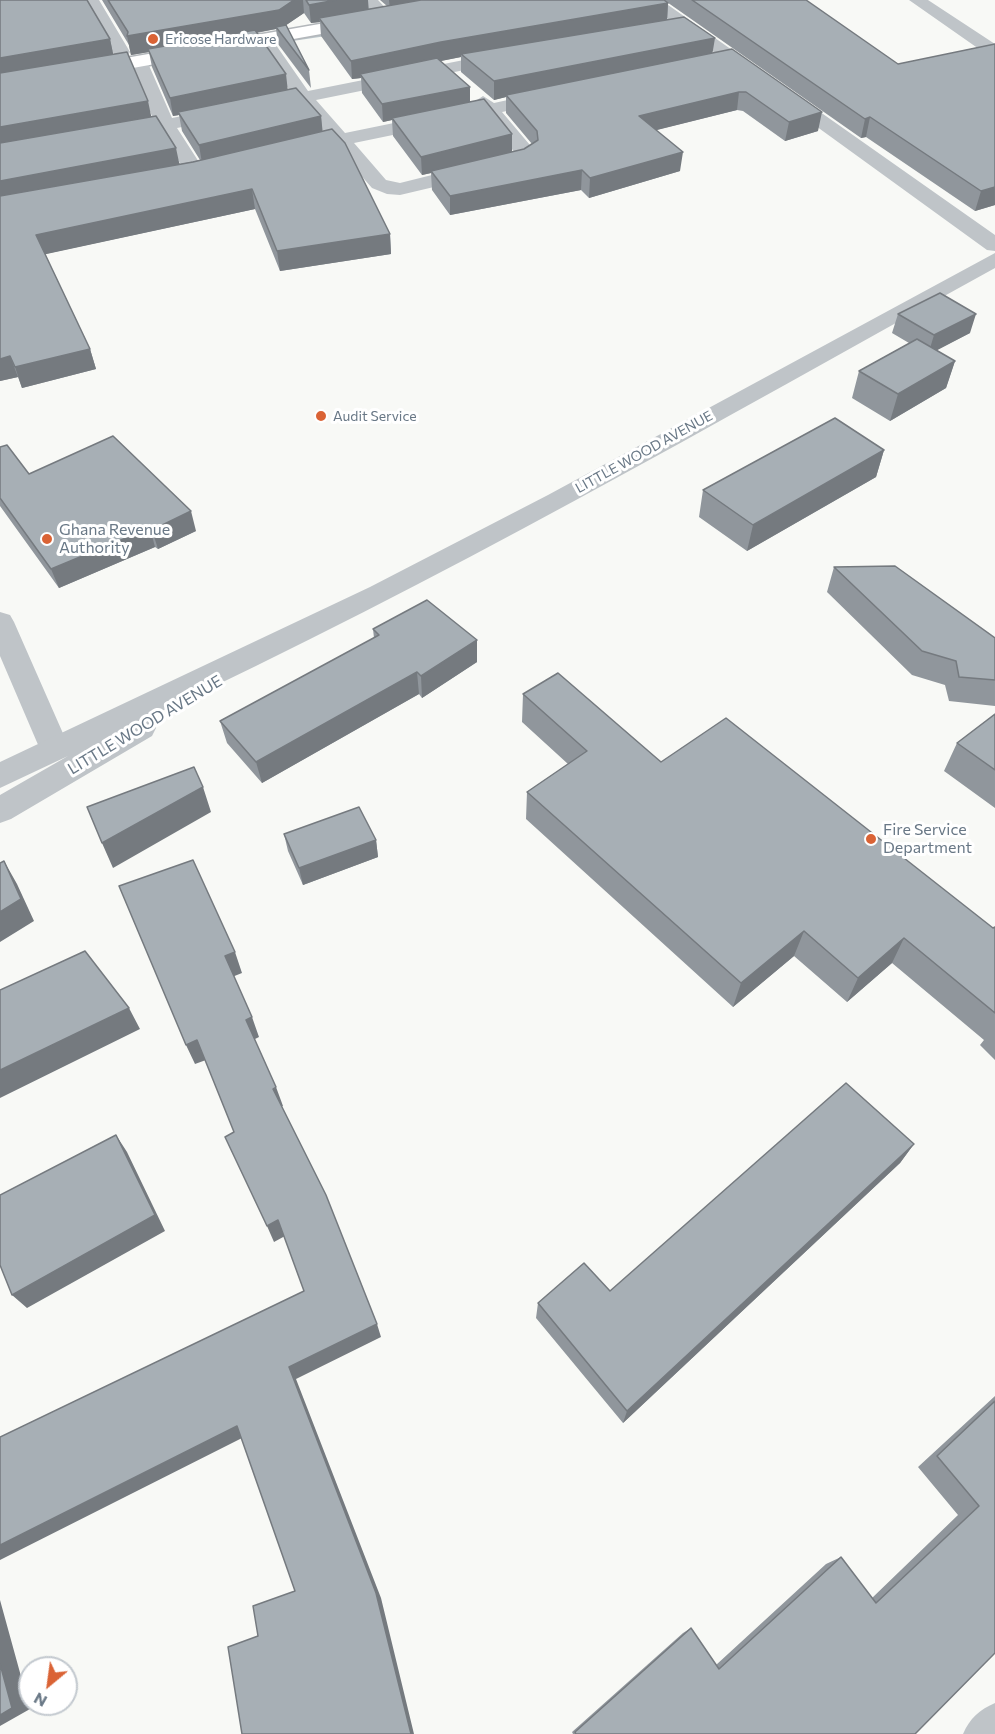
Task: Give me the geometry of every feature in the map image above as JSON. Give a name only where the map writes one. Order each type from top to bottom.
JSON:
[{"type":"highway","points":[[0,86],[129,57],[386,8]]},
{"type":"highway","points":[[0,74],[262,39],[386,8]]},
{"type":"street","points":[[92,0],[129,57],[166,126],[196,172]]},
{"type":"street","points":[[650,0],[995,245]]},
{"type":"street","points":[[917,0],[995,52]]},
{"type":"street","points":[[663,30],[687,26]]},
{"type":"street","points":[[262,39],[304,98],[379,184],[387,189],[400,189],[516,162],[526,157],[525,152],[490,109],[442,68]]},
{"type":"street","points":[[100,138],[442,68],[524,54]]},
{"type":"street","points":[[710,64],[733,59]]},
{"type":"street","points":[[274,155],[571,92]]},
{"type":"street","points":[[172,177],[218,167]]},
{"type":"street","name":"LITTLE WOOD AVENUE","points":[[0,776],[54,747],[290,640],[484,540],[995,259]]},
{"type":"street","points":[[0,622],[54,747]]},
{"type":"street","name":"LITTLE WOOD AVENUE","points":[[0,810],[290,640]]},
{"type":"lane","points":[[981,1734],[995,1721]]},
{"type":"building","points":[[0,0],[87,0],[110,39],[0,58]]},
{"type":"building","points":[[108,0],[294,0],[279,10],[127,36],[128,32]]},
{"type":"building","points":[[306,0],[336,0],[309,5]]},
{"type":"building","points":[[421,0],[664,0],[668,3],[441,42],[351,61],[319,18]]},
{"type":"building","points":[[692,0],[806,0],[898,64],[995,44],[995,187],[981,191],[870,117],[865,119]]},
{"type":"building","points":[[684,17],[715,38],[494,81],[461,54]]},
{"type":"building","points":[[286,25],[309,70],[276,27]]},
{"type":"building","points":[[255,30],[286,74],[170,98],[148,49]]},
{"type":"building","points":[[732,49],[822,112],[789,122],[746,92],[739,92],[639,116],[683,152],[590,178],[582,170],[450,196],[431,171],[524,149],[538,140],[537,131],[506,95]]},
{"type":"building","points":[[127,52],[148,101],[0,127],[0,73]]},
{"type":"building","points":[[437,58],[470,87],[382,104],[360,74]]},
{"type":"building","points":[[296,88],[321,116],[199,145],[178,112]]},
{"type":"building","points":[[484,99],[512,134],[421,157],[392,118]]},
{"type":"building","points":[[156,116],[176,148],[0,181],[0,143]]},
{"type":"building","points":[[332,129],[345,143],[390,234],[277,251],[252,189],[36,235],[90,349],[15,367],[10,356],[0,359],[0,196],[193,162]]},
{"type":"building","points":[[940,293],[976,314],[934,335],[898,314]]},
{"type":"building","points":[[917,339],[955,361],[898,394],[859,371]]},
{"type":"building","points":[[835,418],[884,450],[753,525],[703,490]]},
{"type":"building","points":[[113,436],[191,511],[152,530],[150,528],[51,569],[0,498],[0,447],[7,445],[29,474]]},
{"type":"building","points":[[895,566],[995,638],[995,680],[959,677],[956,661],[922,651],[834,567]]},
{"type":"building","points":[[427,600],[477,640],[421,676],[417,672],[256,762],[220,721],[379,635],[373,629]]},
{"type":"building","points":[[558,673],[661,762],[726,718],[993,928],[995,927],[995,1013],[904,938],[858,978],[804,931],[741,983],[527,792],[587,751],[523,694]]},
{"type":"building","points":[[995,714],[995,770],[957,743]]},
{"type":"building","points":[[194,767],[203,787],[102,843],[87,807]]},
{"type":"building","points":[[359,807],[376,840],[299,868],[284,834]]},
{"type":"building","points":[[193,860],[235,952],[225,956],[252,1017],[246,1020],[276,1087],[273,1089],[326,1195],[377,1324],[289,1367],[376,1593],[411,1734],[242,1734],[228,1647],[258,1636],[253,1606],[295,1591],[237,1426],[0,1545],[0,1437],[304,1291],[278,1220],[267,1226],[225,1137],[234,1132],[197,1040],[186,1045],[119,886]]},
{"type":"building","points":[[4,861],[21,899],[0,912],[0,863]]},
{"type":"building","points":[[85,951],[129,1008],[0,1070],[0,990]]},
{"type":"building","points":[[846,1083],[914,1144],[627,1411],[538,1303],[584,1263],[610,1291]]},
{"type":"building","points":[[116,1135],[155,1215],[12,1295],[0,1265],[0,1195]]},
{"type":"building","points":[[995,1401],[995,1653],[915,1734],[576,1734],[575,1732],[691,1628],[719,1669],[841,1557],[876,1603],[979,1506],[937,1456]]},
{"type":"building","points":[[0,1664],[12,1708],[0,1715]]},
{"type":"waterway","points":[[279,41],[337,32]]},
{"type":"place","name":"Ericose Hardware","points":[[153,39]]},
{"type":"place","name":"Audit Service","points":[[321,416]]},
{"type":"place","name":"Ghana Revenue Authority","points":[[47,539]]},
{"type":"place","name":"Fire Service Department","points":[[871,839]]}]
